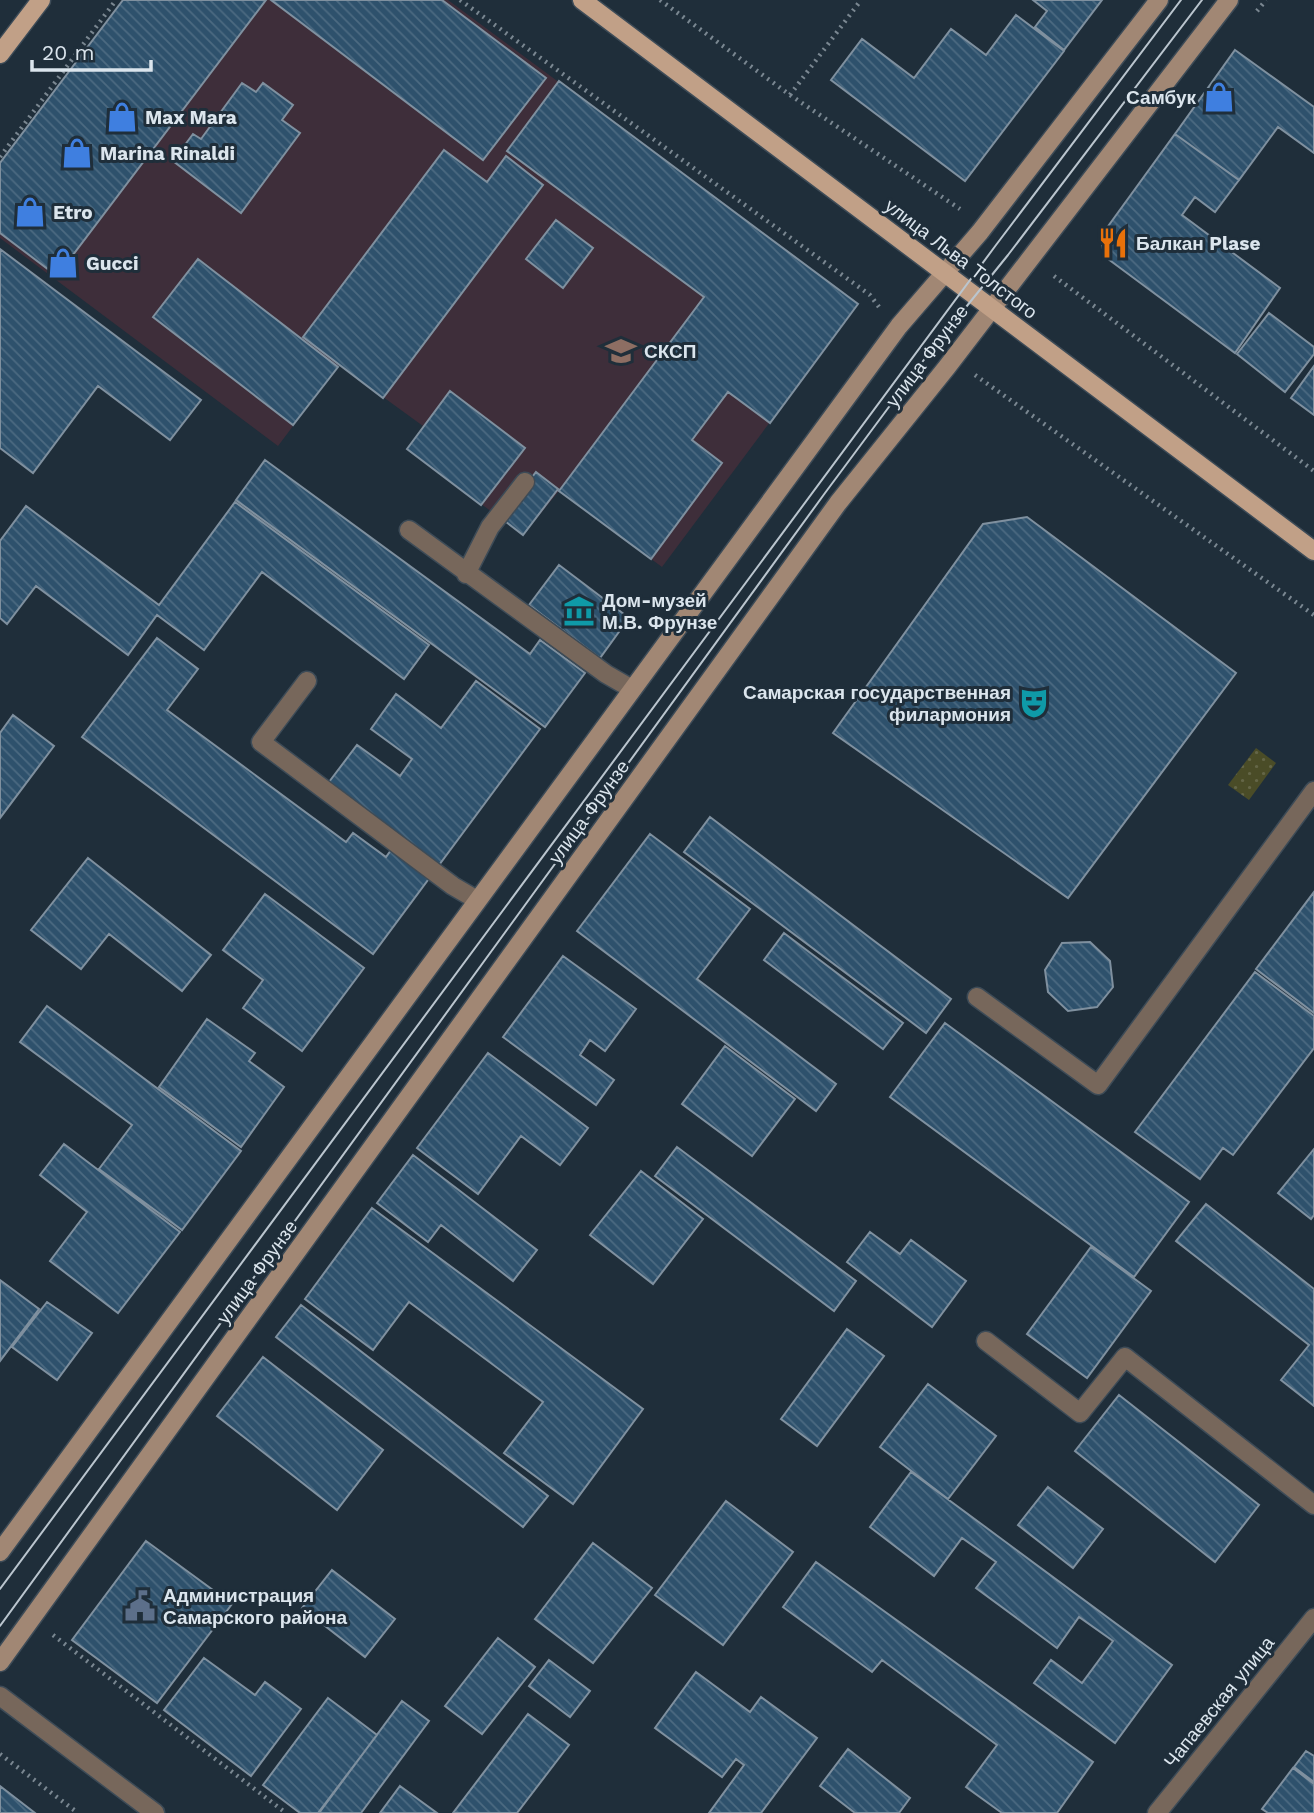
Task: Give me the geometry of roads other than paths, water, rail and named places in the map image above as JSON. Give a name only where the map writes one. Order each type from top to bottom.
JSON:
[{"type":"main road","points":[[0,54],[41,0]]},
{"type":"main road","name":"улица Льва Толстого","points":[[582,0],[1314,551]]},
{"type":"main road","name":"улица Фрунзе","points":[[0,1552],[899,326],[980,232],[1159,0]]},
{"type":"main road","name":"улица Фрунзе","points":[[0,1662],[838,503],[947,367],[1229,0]]},
{"type":"street","points":[[466,574],[490,527],[525,482]]},
{"type":"street","points":[[409,530],[606,674],[632,689]]},
{"type":"street","points":[[307,681],[261,742],[453,886],[477,900]]},
{"type":"street","points":[[977,997],[1098,1085],[1314,791]]},
{"type":"street","points":[[986,1340],[1080,1413],[1125,1357],[1314,1506]]},
{"type":"street","name":"Чапаевская улица","points":[[1157,1813],[1314,1618]]},
{"type":"street","points":[[0,1696],[155,1813]]},
{"type":"tram line","points":[[0,1589],[996,245],[1181,0]]},
{"type":"tram line","points":[[0,1626],[825,493],[929,353],[1008,255],[1202,0]]},
{"type":"place","name":"Самбук","points":[[1219,97]]},
{"type":"place","name":"Max Mara","points":[[122,117]]},
{"type":"place","name":"Marina Rinaldi","points":[[77,153]]},
{"type":"place","name":"Etro","points":[[30,212]]},
{"type":"place","name":"Балкан Plase","points":[[1113,243]]},
{"type":"place","name":"Gucci","points":[[63,263]]},
{"type":"place","name":"СКСП","points":[[621,351]]},
{"type":"place","name":"Дом-музей М.В. Фрунзе","points":[[579,611]]},
{"type":"place","name":"Самарская государственная филармония","points":[[1034,703]]},
{"type":"place","name":"Администрация Самарского района","points":[[140,1606]]}]
